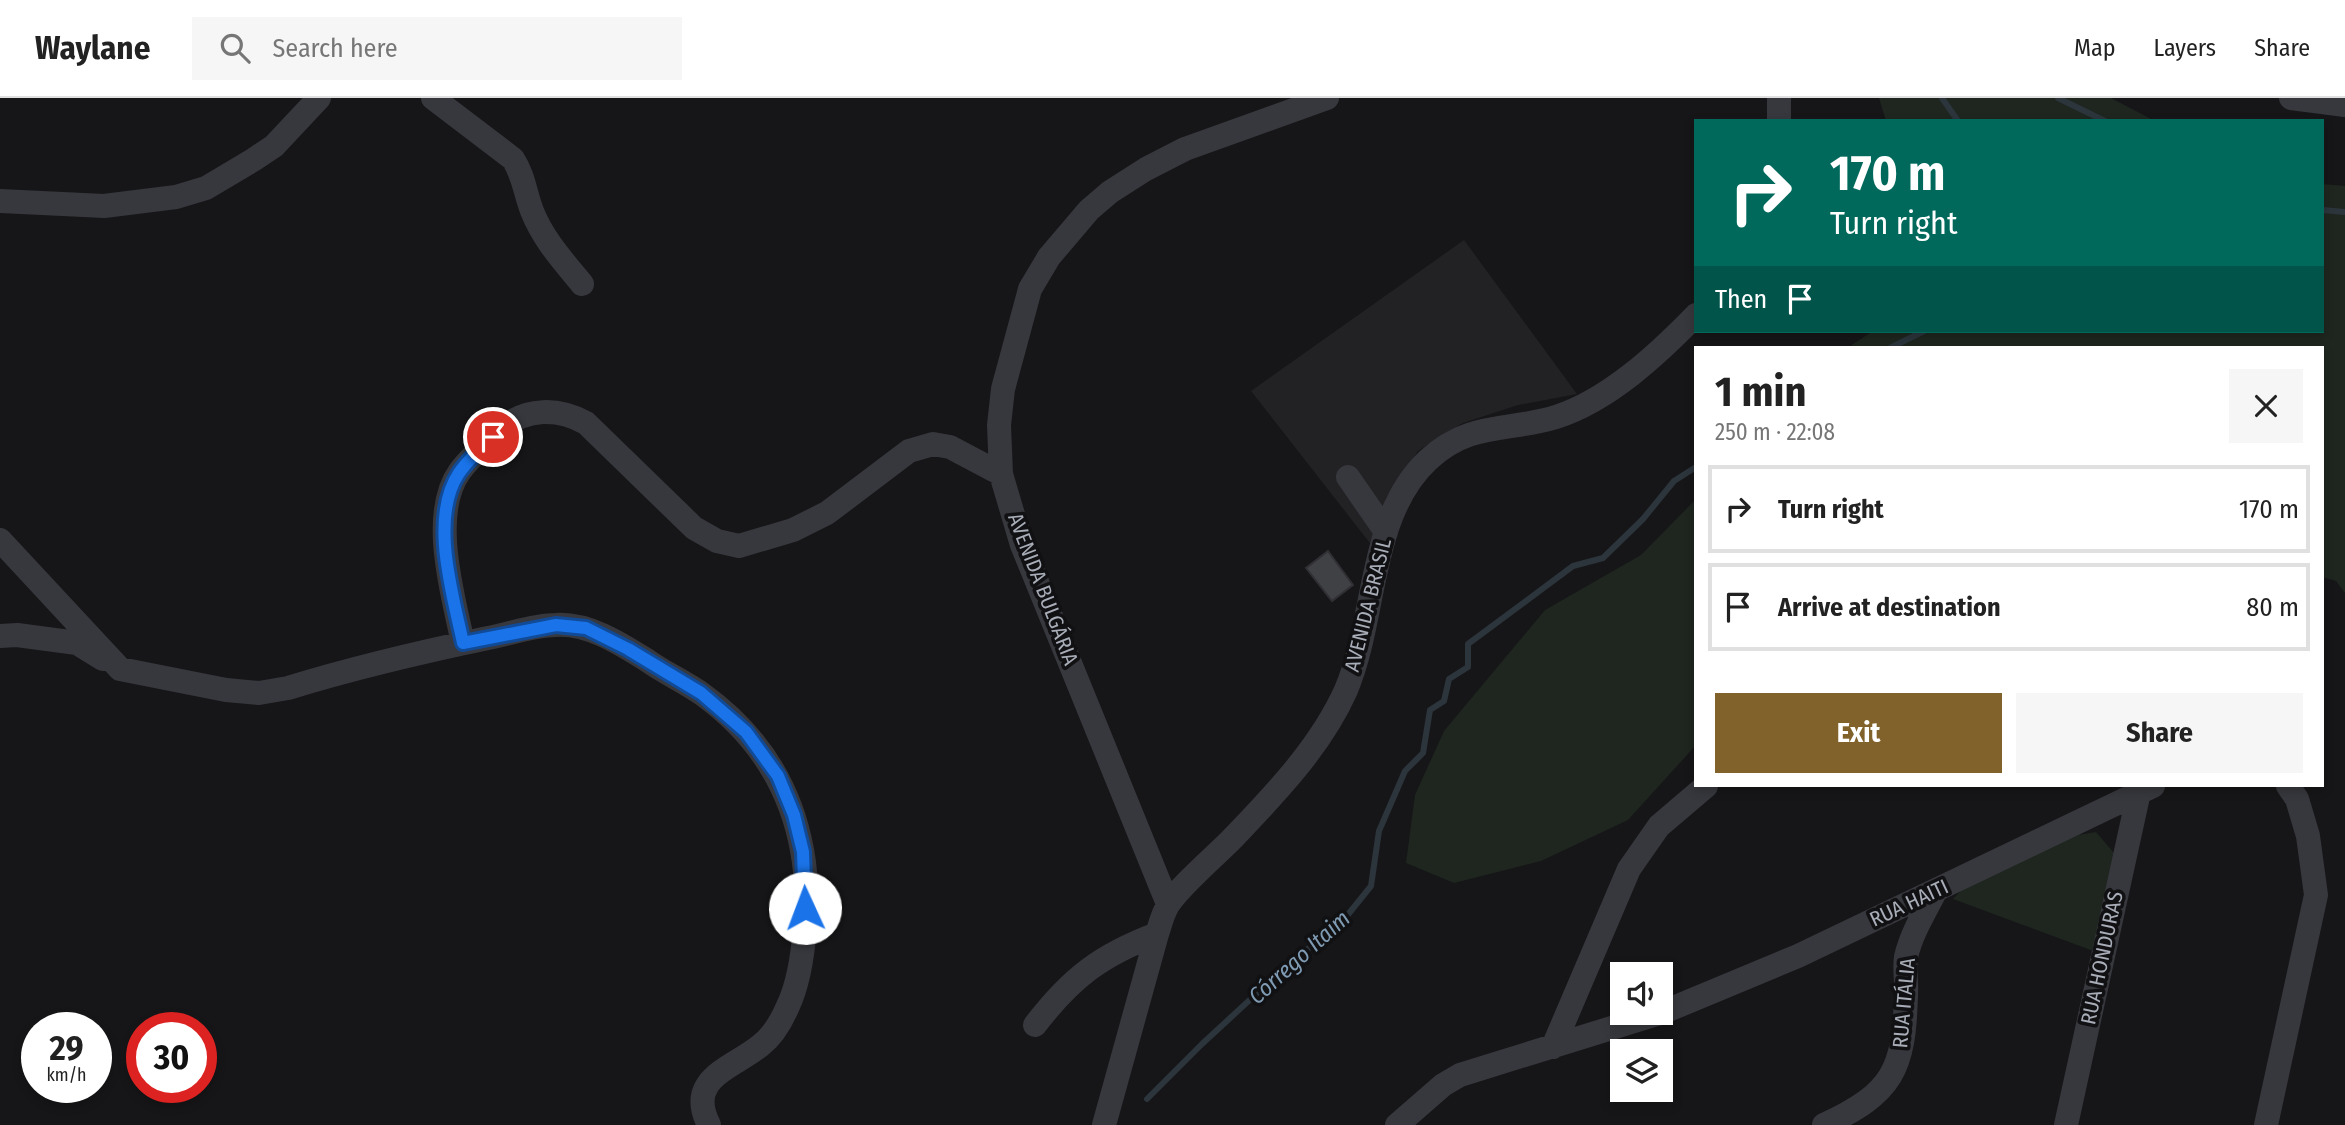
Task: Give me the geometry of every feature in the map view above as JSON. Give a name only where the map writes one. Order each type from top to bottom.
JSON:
[{"type":"street","points":[[0,201],[104,206],[176,197],[206,188],[274,146],[319,98]]},
{"type":"street","points":[[433,98],[513,159],[521,171],[532,210],[549,244],[582,284]]},
{"type":"street","name":"AVENIDA BULGÁRIA","points":[[1168,904],[1021,545],[1001,474],[999,425],[1003,389],[1020,317],[1030,289],[1049,257],[1089,210],[1110,192],[1146,169],[1185,149],[1327,98]]},
{"type":"street","points":[[1779,98],[1779,119]]},
{"type":"street","points":[[2291,98],[2345,105]]},
{"type":"street","name":"AVENIDA BRASIL","points":[[1104,1125],[1157,934],[1168,904],[1280,788],[1326,727],[1346,690],[1362,644],[1392,510],[1409,480],[1453,439],[1488,429],[1555,417],[1580,407],[1612,388],[1694,317]]},
{"type":"street","points":[[463,643],[447,564],[446,523],[450,491],[459,472],[478,451],[508,424],[523,415],[552,411],[569,414],[586,423],[694,528],[717,541],[739,546],[793,530],[827,513],[909,451],[933,444],[950,447],[1001,474]]},
{"type":"street","points":[[1348,477],[1386,532]]},
{"type":"street","points":[[0,540],[120,669]]},
{"type":"street","points":[[0,636],[17,635],[77,643],[120,669],[205,687],[259,693],[463,643],[556,625],[586,628],[628,649],[701,693],[733,719],[758,745],[778,776],[794,815],[803,852],[805,908],[802,960],[790,1003],[779,1025],[764,1043],[721,1071],[708,1084],[702,1096],[701,1107],[709,1125]]},
{"type":"street","points":[[1553,1047],[1629,869],[1659,826],[1705,787]]},
{"type":"street","points":[[2266,1125],[2316,895],[2315,866],[2308,836],[2297,799],[2289,787]]},
{"type":"street","name":"RUA HAITI","points":[[1673,1008],[1725,988],[1935,892],[2146,789]]},
{"type":"street","name":"RUA HONDURAS","points":[[2066,1125],[2146,789]]},
{"type":"street","name":"RUA ITÁLIA","points":[[1824,1125],[1876,1096],[1898,1062],[1904,1043],[1906,957],[1935,892]]},
{"type":"street","points":[[1035,1025],[1052,1003],[1091,965],[1127,945],[1157,934]]},
{"type":"street","name":"RUA HAITI","points":[[1397,1125],[1444,1084],[1460,1075],[1622,1025]]},
{"type":"shaded area","points":[[1879,98],[2111,98],[2151,119],[1885,119]]},
{"type":"shaded area","points":[[2324,184],[2345,186],[2345,593],[2336,581],[2324,578],[2324,346],[1850,346],[1870,333],[2324,333]]},
{"type":"shaded area","points":[[1464,240],[1577,394],[1518,405],[1463,423],[1418,451],[1386,498],[1373,547],[1251,391]]},
{"type":"shaded area","points":[[1694,501],[1694,747],[1628,820],[1541,861],[1454,883],[1406,863],[1415,795],[1444,731],[1545,610],[1641,555]]},
{"type":"shaded area","points":[[2096,832],[2120,860],[2096,952],[1953,899],[1974,877],[2078,835]]},
{"type":"building","points":[[1328,551],[1353,585],[1332,601],[1306,568]]},
{"type":"waterway","name":"Córrego Itaim","points":[[1942,98],[1957,119]]},
{"type":"waterway","name":"Córrego Itaim","points":[[2058,98],[2101,119]]},
{"type":"waterway","name":"Córrego Itaim","points":[[2324,210],[2345,212]]},
{"type":"waterway","name":"Córrego Itaim","points":[[1894,346],[1920,333]]},
{"type":"waterway","name":"Córrego Itaim","points":[[1147,1099],[1294,959],[1338,927],[1371,886],[1379,831],[1405,771],[1423,753],[1430,710],[1444,701],[1449,679],[1468,667],[1468,644],[1573,566],[1603,558],[1643,519],[1674,481],[1694,468]]},
{"type":"route","points":[[493,437],[459,472],[450,491],[446,523],[447,564],[463,643],[556,625],[586,628],[628,649],[701,693],[746,732],[778,776],[794,815],[803,852],[805,908]]}]
